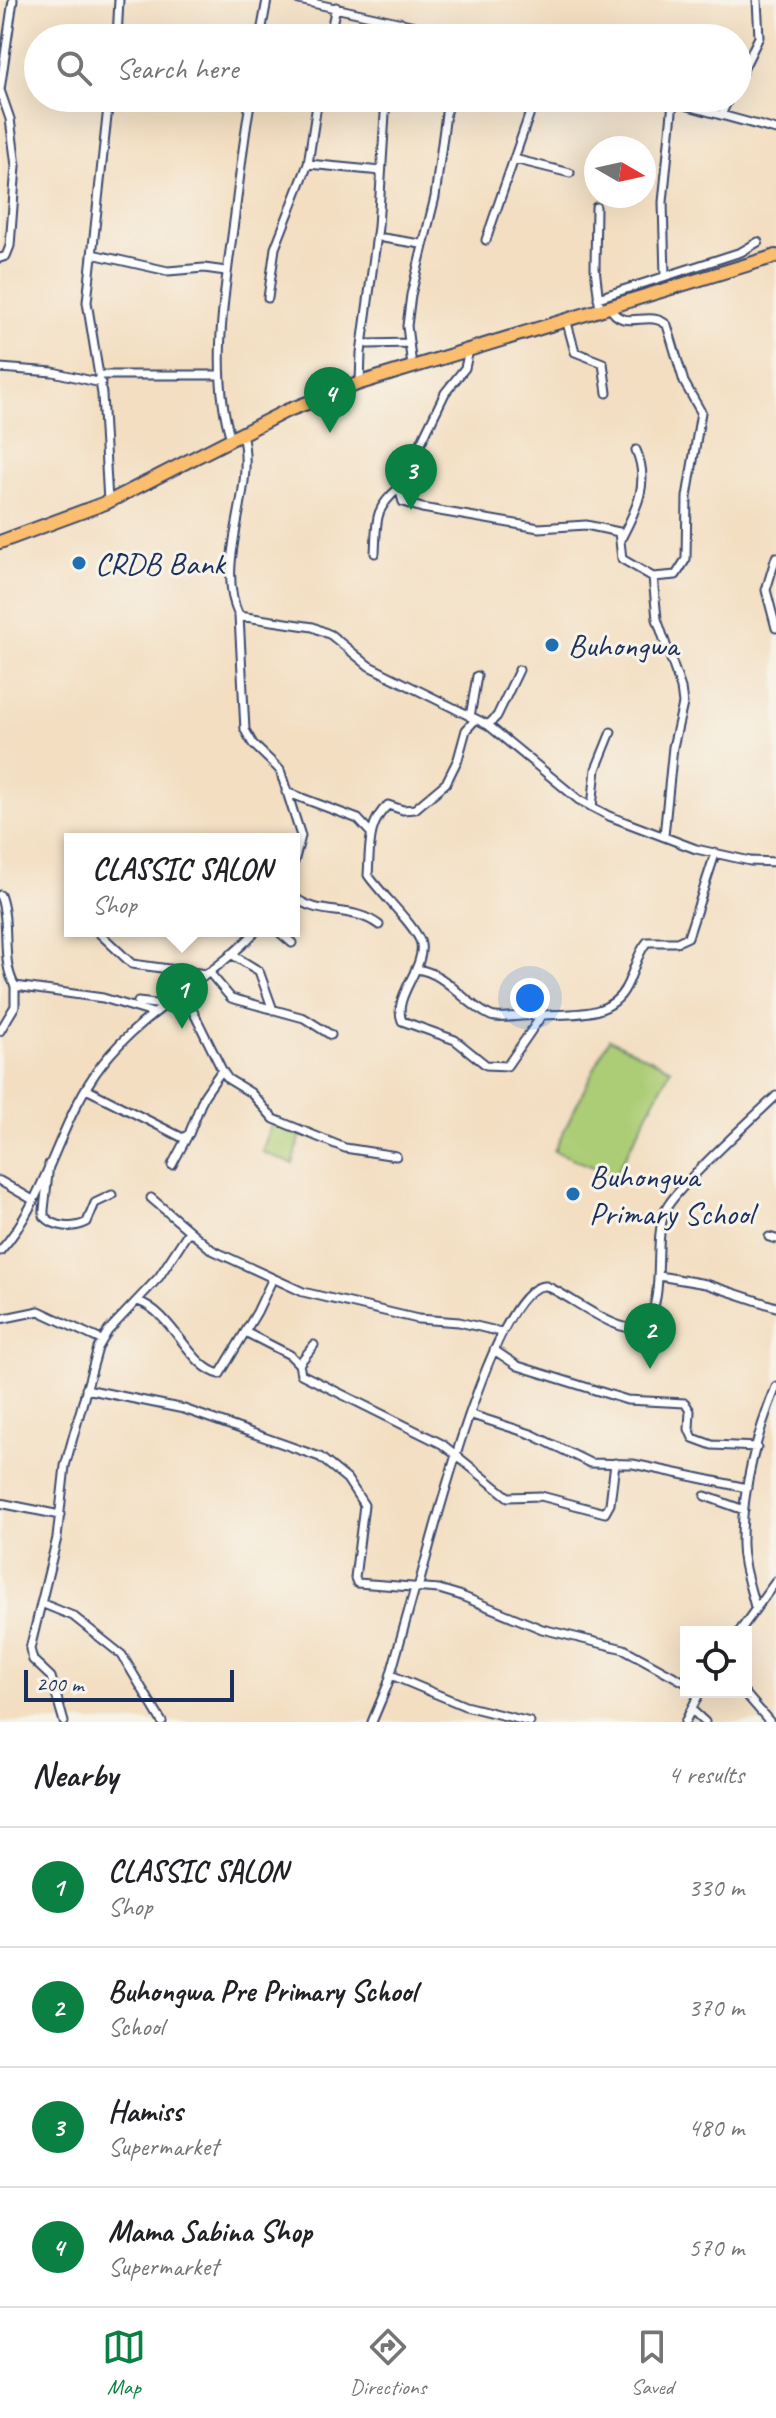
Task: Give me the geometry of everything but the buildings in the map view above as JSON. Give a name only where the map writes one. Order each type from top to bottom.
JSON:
[{"type":"highway","points":[[0,542],[108,502],[286,411],[360,383],[566,319],[603,304],[776,256]]},
{"type":"street","points":[[0,258],[9,252],[15,185],[14,141],[0,90],[13,0]]},
{"type":"street","points":[[118,24],[119,0]]},
{"type":"street","points":[[263,24],[267,0]]},
{"type":"street","points":[[299,0],[342,5],[410,24]]},
{"type":"street","points":[[752,54],[759,37],[757,0]]},
{"type":"street","points":[[335,24],[342,5]]},
{"type":"street","points":[[107,112],[92,254],[89,323],[102,379],[108,502]]},
{"type":"street","points":[[249,112],[226,271],[220,375],[221,401],[236,436],[244,479],[229,579],[231,600],[239,616],[245,730],[253,744],[280,770],[300,833]]},
{"type":"street","points":[[268,298],[275,248],[308,164],[316,112]]},
{"type":"street","points":[[360,383],[385,112]]},
{"type":"street","points":[[412,366],[409,343],[411,295],[421,244],[435,197],[446,112]]},
{"type":"street","points":[[486,240],[530,112]]},
{"type":"street","points":[[665,275],[663,202],[672,112]]},
{"type":"street","points":[[710,112],[776,130]]},
{"type":"street","points":[[514,159],[570,173]]},
{"type":"street","points":[[308,164],[381,171]]},
{"type":"street","points":[[596,208],[603,304],[623,321],[657,319],[667,325],[684,382],[701,412],[687,497],[686,559],[676,575],[653,577],[622,559],[622,537],[641,495],[643,477],[636,450]]},
{"type":"street","points":[[383,238],[421,244]]},
{"type":"street","points":[[603,304],[665,275],[741,252],[758,242]]},
{"type":"street","points":[[92,254],[168,271],[204,268],[226,271]]},
{"type":"street","points":[[566,319],[575,352],[603,363],[607,393]]},
{"type":"street","points":[[368,344],[409,343]]},
{"type":"street","points":[[375,553],[380,503],[399,488],[445,393],[465,368],[470,347]]},
{"type":"street","points":[[0,368],[102,379],[220,375]]},
{"type":"street","points":[[399,488],[403,502],[422,508],[539,528],[608,527],[617,530],[622,537]]},
{"type":"street","points":[[776,557],[766,590],[776,628]]},
{"type":"street","points":[[653,577],[657,619],[683,704],[673,747],[664,836]]},
{"type":"street","points":[[239,616],[313,627],[331,635],[369,666],[488,725],[592,807],[715,854],[776,862]]},
{"type":"street","points":[[488,725],[497,716],[519,670]]},
{"type":"street","points":[[477,676],[473,718],[446,783],[415,809],[403,810],[388,805],[375,819],[368,875],[420,939],[422,947],[400,1009],[402,1021],[455,1040],[486,1065],[501,1068],[513,1061],[542,1015]]},
{"type":"street","points":[[592,807],[596,769],[611,732]]},
{"type":"street","points":[[286,792],[358,819],[371,833]]},
{"type":"street","points":[[416,969],[436,974],[468,1003],[496,1018],[585,1014],[606,1007],[626,988],[647,942],[677,942],[688,937],[715,854]]},
{"type":"street","points":[[0,895],[5,961],[15,986],[15,1006],[0,1031]]},
{"type":"street","points":[[300,900],[315,909],[364,914],[379,925]]},
{"type":"street","points":[[103,937],[132,964],[208,973],[231,998],[312,1021],[331,1035]]},
{"type":"street","points":[[0,1251],[33,1200],[48,1162],[86,1089],[113,1050],[153,1013],[208,973],[249,937]]},
{"type":"street","points":[[285,937],[292,943]]},
{"type":"street","points":[[231,954],[259,971],[273,1010]]},
{"type":"street","points":[[15,986],[103,998],[153,1013]]},
{"type":"street","points":[[183,991],[228,1079],[251,1093],[274,1119],[345,1148],[396,1156]]},
{"type":"street","points":[[138,1002],[164,1005]]},
{"type":"street","points":[[172,1165],[204,1096],[222,1070]]},
{"type":"street","points":[[86,1089],[179,1138],[187,1137]]},
{"type":"street","points":[[372,1722],[391,1675],[458,1454],[501,1332],[529,1291],[539,1286],[555,1290],[614,1322],[640,1329],[650,1319],[659,1276],[658,1238],[670,1200],[775,1098]]},
{"type":"street","points":[[48,1162],[44,1216],[54,1224],[77,1226],[87,1222],[95,1203],[112,1195]]},
{"type":"street","points":[[0,1181],[33,1200]]},
{"type":"street","points":[[151,1198],[212,1250],[334,1302],[501,1332]]},
{"type":"street","points":[[64,1722],[51,1677],[30,1655],[60,1515],[65,1466],[101,1340],[138,1301],[189,1231]]},
{"type":"street","points":[[659,1276],[706,1284],[776,1307]]},
{"type":"street","points":[[138,1301],[157,1310],[206,1367],[220,1374],[257,1312],[273,1278]]},
{"type":"street","points":[[0,1319],[39,1311],[101,1340]]},
{"type":"street","points":[[249,1334],[290,1355],[299,1364],[301,1374],[458,1454],[508,1497],[541,1496],[602,1513],[610,1504],[615,1463]]},
{"type":"street","points":[[299,1364],[314,1345]]},
{"type":"street","points":[[494,1350],[518,1366],[627,1400],[685,1403],[690,1411],[689,1429],[693,1438],[712,1445],[757,1447]]},
{"type":"street","points":[[755,1607],[743,1556],[744,1510],[757,1447],[776,1387]]},
{"type":"street","points":[[86,1389],[184,1409],[328,1461],[347,1479],[364,1505],[355,1578],[357,1583],[449,1592],[542,1629],[624,1649],[680,1680]]},
{"type":"street","points":[[472,1415],[531,1434],[590,1463],[615,1463],[747,1488]]},
{"type":"street","points":[[705,1496],[744,1510]]},
{"type":"street","points":[[0,1503],[60,1515]]},
{"type":"street","points":[[743,1626],[776,1581]]},
{"type":"street","points":[[41,1603],[73,1616],[122,1655],[162,1722]]},
{"type":"street","points":[[391,1675],[465,1706],[530,1722]]},
{"type":"street","points":[[685,1722],[697,1698]]},
{"type":"street","points":[[749,1698],[770,1722]]},
{"type":"street","points":[[692,1710],[705,1722]]},
{"type":"green space","points":[[609,1039],[671,1069],[615,1176],[554,1151]]},
{"type":"green space","points":[[272,1122],[301,1134],[293,1164],[262,1152]]},
{"type":"place","name":"Mama Sabina Shop","points":[[330,433]]},
{"type":"place","name":"Hamiss","points":[[411,510]]},
{"type":"place","name":"CRDB Bank","points":[[79,563]]},
{"type":"place","name":"Buhongwa","points":[[552,645]]},
{"type":"place","name":"CLASSIC SALON","points":[[182,1029]]},
{"type":"place","name":"Buhongwa Primary School","points":[[573,1194]]},
{"type":"place","name":"Buhongwa Pre Primary School","points":[[650,1369]]}]
